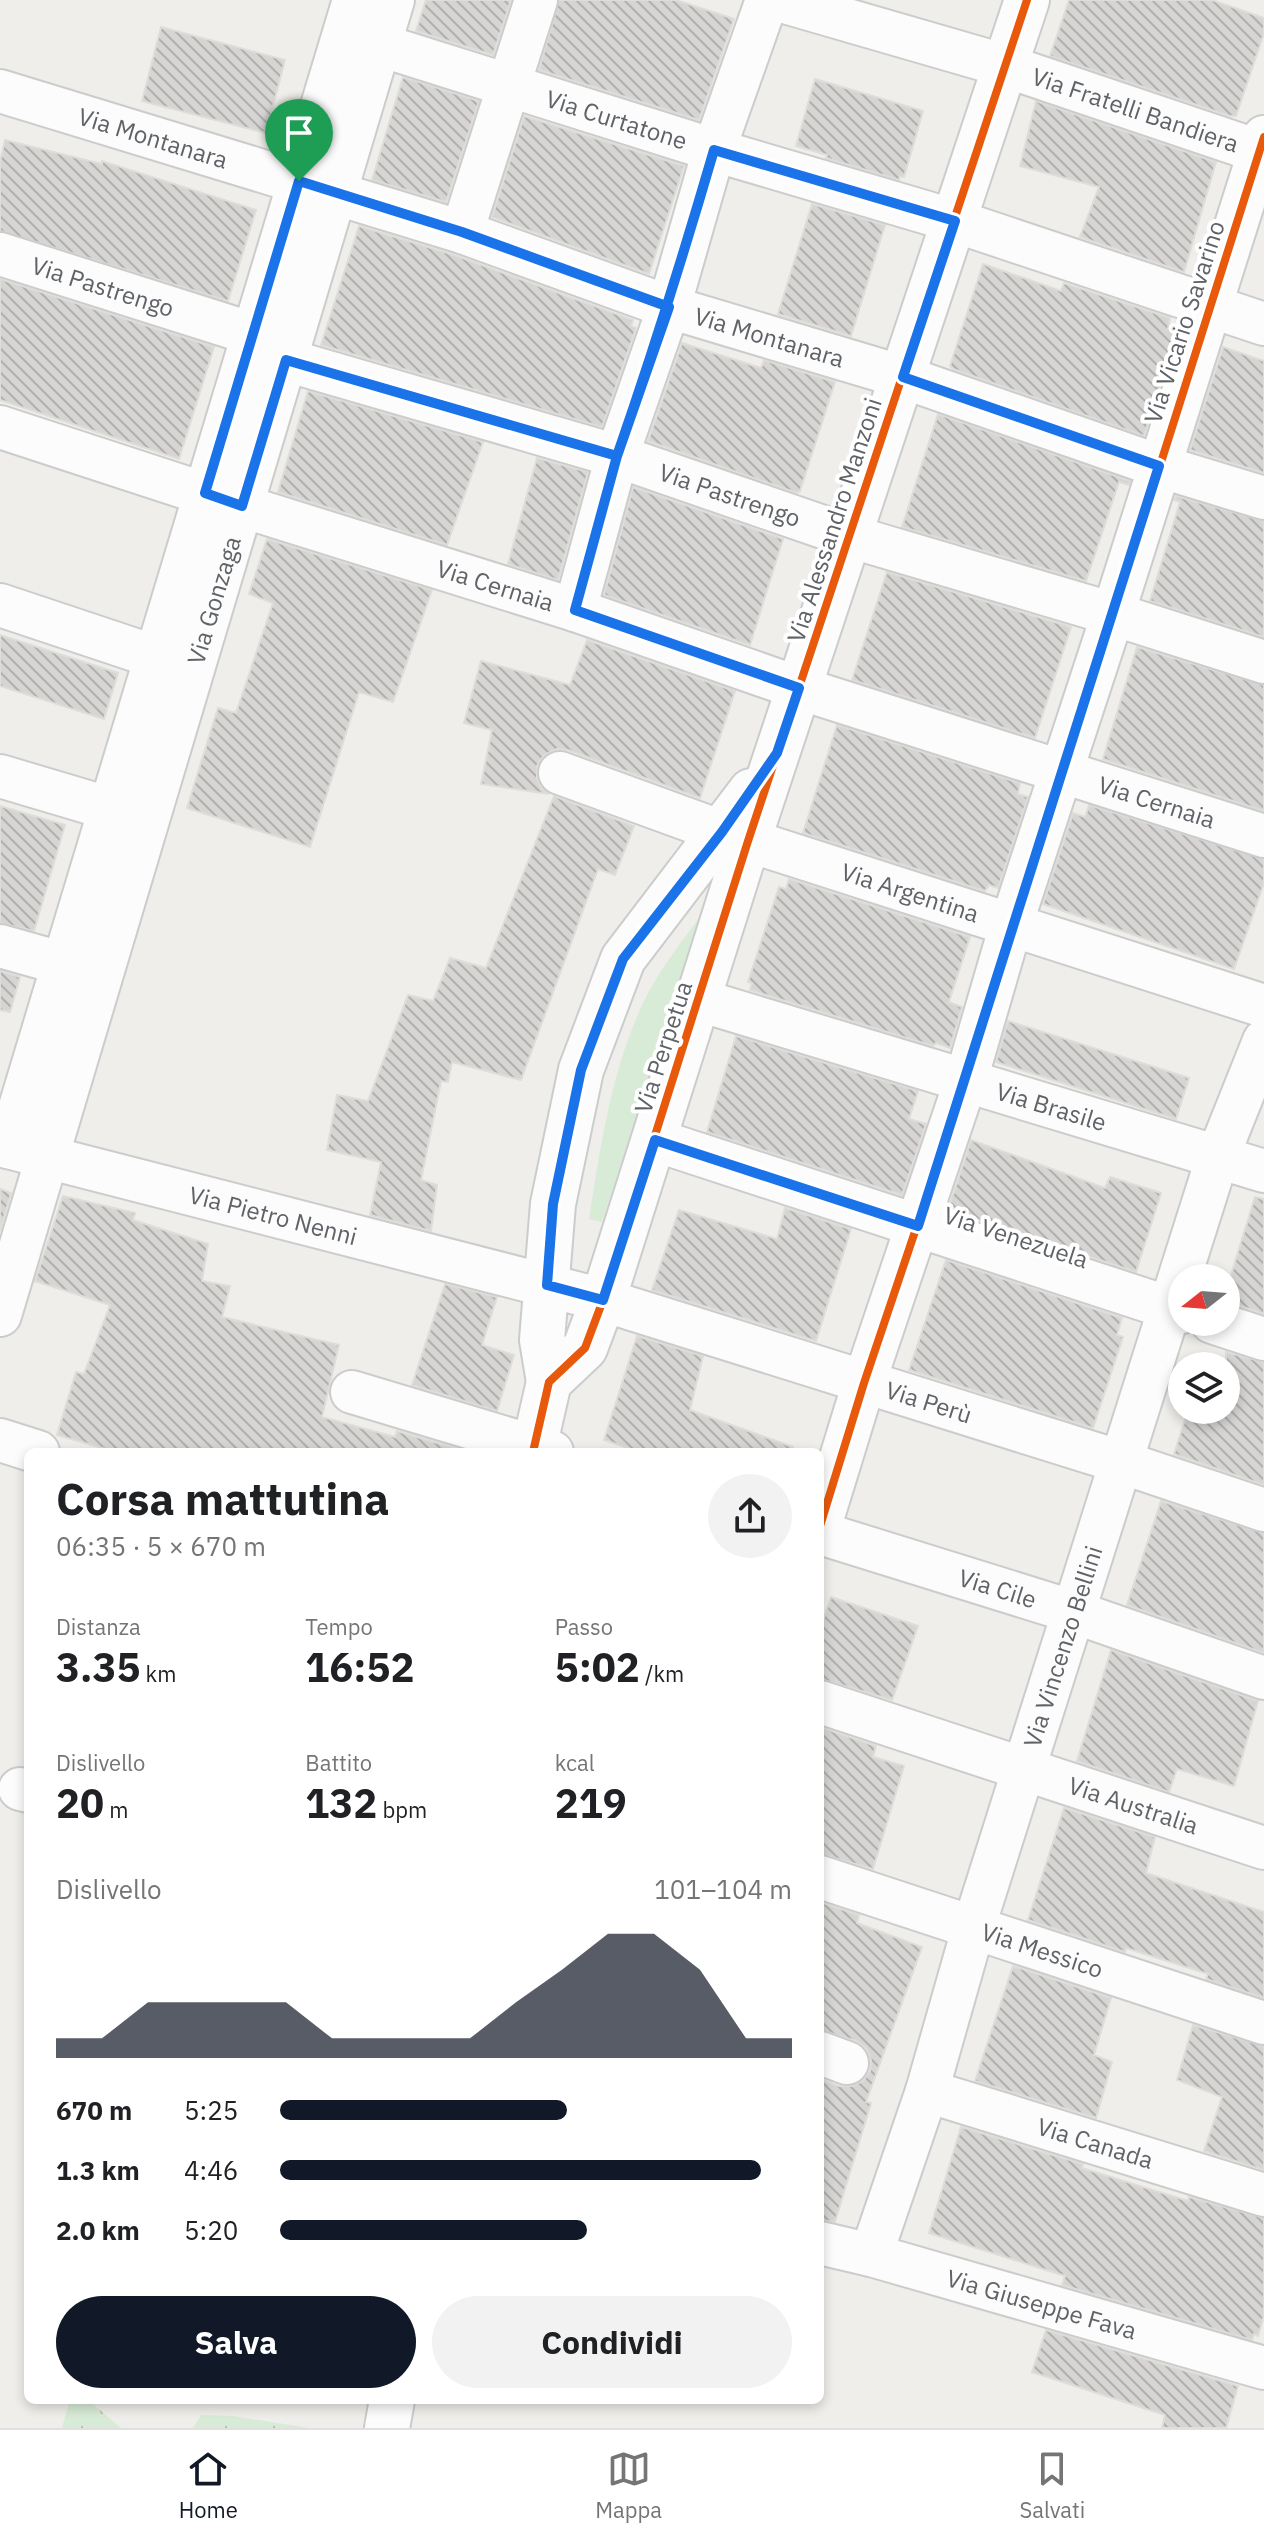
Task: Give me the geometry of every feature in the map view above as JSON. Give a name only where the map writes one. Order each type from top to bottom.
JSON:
[{"type":"street","name":"Via Gonzaga","points":[[4,1146],[64,964],[156,657],[286,360],[354,0]]},
{"type":"street","name":"Via Gonzaga","points":[[0,1315],[49,1157],[224,500],[253,334],[380,45],[393,0]]},
{"type":"street","points":[[462,232],[536,0]]},
{"type":"street","points":[[575,610],[617,456],[669,307],[714,150],[767,0]]},
{"type":"street","name":"Via Fratelli Bandiera","points":[[778,0],[1006,66],[1263,147]]},
{"type":"street","name":"Via Alessandro Manzoni","points":[[799,688],[1027,0]]},
{"type":"street","name":"Via Curtatone","points":[[380,45],[714,150],[955,221],[1264,324]]},
{"type":"street","name":"Via Montanara","points":[[0,91],[462,232],[669,307],[903,377],[1159,466],[1264,498]]},
{"type":"street","name":"Via Vicario Savarino","points":[[824,1513],[864,1383],[965,1083],[1011,925],[1263,147]]},
{"type":"street","name":"Via Pastrengo","points":[[0,254],[253,334]]},
{"type":"street","name":"Via Pastrengo","points":[[286,360],[617,456],[849,536],[1264,662]]},
{"type":"street","name":"Via Cernaia","points":[[0,427],[575,610],[799,688],[1264,836]]},
{"type":"street","points":[[0,605],[156,657]]},
{"type":"street","points":[[540,1448],[549,1382],[542,1340],[553,1204],[581,1070],[623,959],[735,836],[777,753],[799,688]]},
{"type":"street","name":"Via Argentina","points":[[560,773],[735,836],[1264,1006]]},
{"type":"street","points":[[0,776],[111,809]]},
{"type":"street","name":"Via Perpetua","points":[[549,1382],[585,1348],[603,1300],[699,1000],[735,836]]},
{"type":"street","points":[[0,946],[64,964]]},
{"type":"street","name":"Via Brasile","points":[[699,1000],[1264,1171]]},
{"type":"street","name":"Via Vincenzo Bellini","points":[[1189,1264],[1218,1156],[1264,1041]]},
{"type":"street","name":"Via Venezuela","points":[[655,1140],[1168,1307]]},
{"type":"street","name":"Via Pietro Nenni","points":[[4,1146],[547,1285]]},
{"type":"street","name":"Via Perù","points":[[547,1285],[1121,1462],[1264,1510]]},
{"type":"street","points":[[1240,1331],[1264,1339]]},
{"type":"street","name":"Via Vincenzo Bellini","points":[[871,2255],[927,2091],[974,1926],[1121,1462],[1168,1332]]},
{"type":"street","points":[[352,1392],[534,1448]]},
{"type":"street","points":[[0,1440],[25,1448]]},
{"type":"street","name":"Via Cile","points":[[824,1534],[1074,1612],[1264,1678]]},
{"type":"street","name":"Via Australia","points":[[824,1703],[1264,1848]]},
{"type":"street","name":"Via Messico","points":[[824,1878],[1264,2023]]},
{"type":"street","name":"Via Canada","points":[[927,2091],[1264,2195]]},
{"type":"street","name":"Via Giuseppe Fava","points":[[824,2244],[1264,2368]]},
{"type":"street","points":[[387,2428],[391,2404]]},
{"type":"green space","points":[[702,914],[602,1222],[589,1219],[609,1105],[634,1023],[658,976]]},
{"type":"green space","points":[[69,2404],[93,2404],[121,2428],[62,2428]]},
{"type":"green space","points":[[201,2415],[233,2416],[309,2428],[193,2428]]},
{"type":"building","points":[[426,0],[511,0],[493,55],[416,31]]},
{"type":"building","points":[[559,0],[676,0],[734,19],[699,120],[539,70]]},
{"type":"building","points":[[1069,0],[1212,0],[1264,18],[1264,33],[1236,116],[1050,56]]},
{"type":"building","points":[[161,27],[285,60],[266,133],[142,101]]},
{"type":"building","points":[[403,77],[479,101],[446,202],[372,180]]},
{"type":"building","points":[[815,79],[923,111],[904,177],[900,176],[899,180],[796,146]]},
{"type":"building","points":[[1036,101],[1216,162],[1184,272],[1080,237],[1099,187],[1020,166]]},
{"type":"building","points":[[524,116],[684,166],[649,274],[492,217]]},
{"type":"building","points":[[5,140],[102,164],[102,161],[256,210],[228,301],[0,231],[0,161]]},
{"type":"building","points":[[812,204],[885,225],[851,336],[778,314]]},
{"type":"building","points":[[359,226],[454,255],[633,320],[631,326],[636,328],[602,427],[321,345]]},
{"type":"building","points":[[983,264],[1061,291],[1064,283],[1170,318],[1168,329],[1177,332],[1144,436],[950,366]]},
{"type":"building","points":[[0,279],[214,347],[179,459],[0,400]]},
{"type":"building","points":[[682,343],[761,368],[764,360],[835,382],[800,491],[797,493],[648,441]]},
{"type":"building","points":[[1223,347],[1264,361],[1264,473],[1190,450]]},
{"type":"building","points":[[308,391],[483,442],[447,545],[278,492]]},
{"type":"building","points":[[938,414],[1130,481],[1129,485],[1119,482],[1086,581],[902,527]]},
{"type":"building","points":[[537,458],[588,472],[558,580],[508,564]]},
{"type":"building","points":[[633,487],[783,539],[750,645],[604,595]]},
{"type":"building","points":[[1176,496],[1264,521],[1264,637],[1150,601],[1180,502],[1174,500]]},
{"type":"building","points":[[267,539],[432,590],[393,702],[359,692],[310,847],[187,808],[218,708],[236,713],[273,603],[249,594]]},
{"type":"building","points":[[887,572],[1071,627],[1035,738],[852,680]]},
{"type":"building","points":[[0,635],[118,673],[104,719],[0,686]]},
{"type":"building","points":[[587,640],[735,691],[700,798],[568,750],[557,749],[544,755],[537,766],[541,788],[549,794],[481,784],[492,730],[464,723],[481,661],[570,685]]},
{"type":"building","points":[[1137,647],[1264,685],[1264,811],[1103,759]]},
{"type":"building","points":[[837,725],[1020,783],[1018,794],[1028,797],[998,888],[989,885],[985,891],[803,833]]},
{"type":"building","points":[[554,796],[634,826],[615,875],[598,869],[521,1080],[452,1062],[448,1082],[441,1081],[421,1180],[437,1185],[431,1231],[370,1215],[381,1162],[327,1150],[337,1095],[368,1101],[408,995],[433,1001],[450,958],[486,968]]},
{"type":"building","points":[[1089,805],[1264,859],[1264,883],[1234,969],[1043,904],[1073,813],[1085,817]]},
{"type":"building","points":[[0,806],[65,825],[34,931],[0,923]]},
{"type":"building","points":[[789,879],[970,937],[949,1002],[962,1007],[950,1048],[936,1043],[933,1046],[750,990],[752,983],[748,982],[779,887],[786,889]]},
{"type":"building","points":[[0,971],[20,977],[10,1012],[0,1010]]},
{"type":"building","points":[[1008,1021],[1189,1078],[1176,1119],[996,1062]]},
{"type":"building","points":[[736,1036],[918,1091],[909,1119],[926,1124],[902,1195],[707,1132]]},
{"type":"building","points":[[971,1140],[1105,1188],[1110,1177],[1161,1193],[1136,1272],[948,1210]]},
{"type":"building","points":[[0,1189],[11,1193],[0,1231]]},
{"type":"building","points":[[63,1196],[135,1213],[133,1220],[208,1244],[202,1281],[230,1286],[222,1317],[339,1345],[322,1417],[395,1437],[397,1431],[454,1448],[102,1448],[57,1435],[76,1372],[84,1374],[110,1305],[35,1281]]},
{"type":"building","points":[[1255,1197],[1264,1199],[1264,1314],[1240,1306],[1240,1264],[1234,1264]]},
{"type":"building","points":[[785,1208],[851,1229],[816,1341],[652,1290],[679,1210],[777,1239]]},
{"type":"building","points":[[946,1260],[1122,1318],[1117,1335],[1123,1337],[1093,1428],[909,1370]]},
{"type":"building","points":[[445,1284],[497,1297],[482,1345],[514,1355],[497,1411],[412,1385]]},
{"type":"building","points":[[637,1336],[703,1356],[690,1410],[793,1447],[628,1448],[604,1440]]},
{"type":"building","points":[[1240,1356],[1264,1362],[1264,1485],[1174,1454],[1184,1424],[1240,1424]]},
{"type":"building","points":[[1161,1501],[1264,1533],[1264,1653],[1127,1605]]},
{"type":"building","points":[[831,1597],[918,1626],[892,1700],[824,1680],[824,1617]]},
{"type":"building","points":[[1111,1650],[1258,1701],[1234,1786],[1177,1769],[1169,1792],[1077,1761]]},
{"type":"building","points":[[824,1728],[876,1746],[873,1757],[904,1766],[873,1869],[824,1855]]},
{"type":"building","points":[[1064,1808],[1155,1837],[1146,1873],[1264,1912],[1264,1998],[1206,1979],[1208,1974],[1126,1948],[1125,1952],[1028,1920]]},
{"type":"building","points":[[824,1903],[859,1915],[857,1923],[922,1947],[866,2102],[871,2103],[835,2222],[824,2221],[824,2080],[839,2086],[852,2086],[863,2081],[870,2071],[871,2060],[866,2048],[856,2041],[824,2031]]},
{"type":"building","points":[[1013,1966],[1111,1998],[1094,2055],[1112,2062],[1096,2118],[975,2081]]},
{"type":"building","points":[[1193,2025],[1264,2046],[1264,2170],[1204,2151],[1222,2097],[1177,2080]]},
{"type":"building","points":[[961,2127],[1083,2164],[1082,2168],[1188,2201],[1189,2197],[1264,2218],[1264,2315],[1258,2336],[1254,2334],[1252,2340],[1062,2285],[1065,2276],[929,2233]]},
{"type":"building","points":[[1046,2330],[1238,2386],[1226,2428],[1162,2428],[1165,2415],[1032,2372]]},
{"type":"cycle path","points":[[534,1448],[549,1382],[585,1348],[603,1300],[748,841],[1027,0]]},
{"type":"cycle path","points":[[824,1513],[864,1383],[965,1083],[1011,925],[1264,137]]},
{"type":"route","points":[[299,181],[205,493],[242,506],[286,360],[617,456],[643,382],[669,307],[714,150],[955,221],[903,377],[1159,466],[918,1226],[655,1140],[603,1300],[547,1285],[553,1204],[581,1070],[623,959],[722,832],[777,753],[799,688],[575,610],[617,456],[669,307],[462,232],[299,181]]}]
